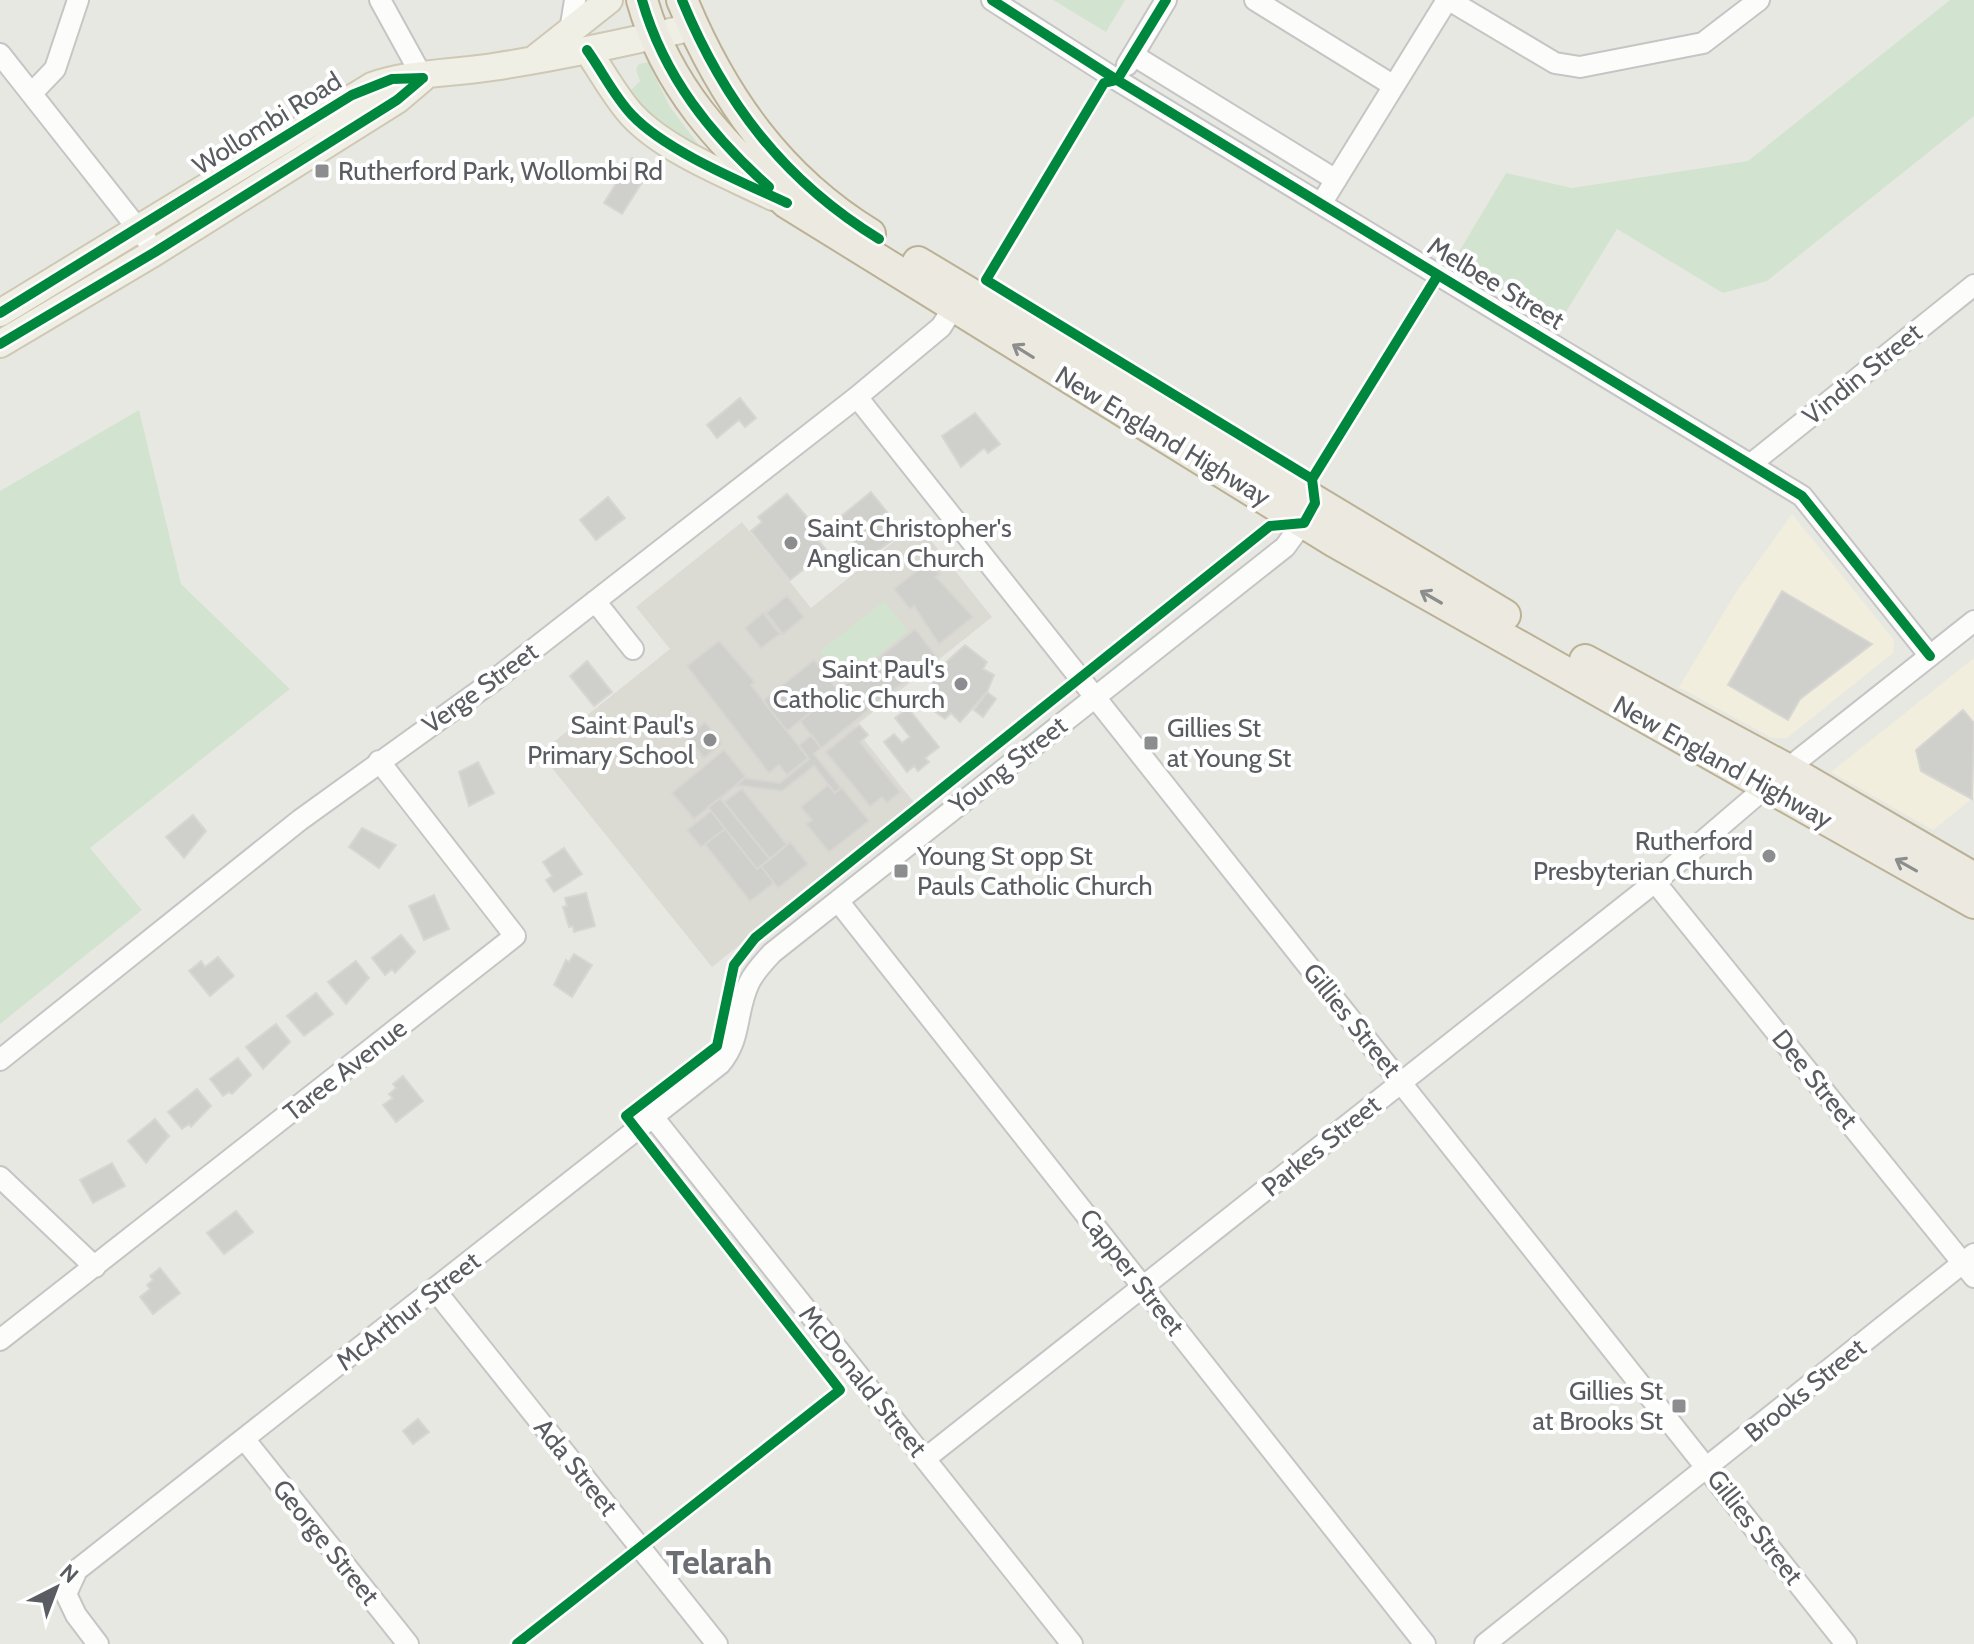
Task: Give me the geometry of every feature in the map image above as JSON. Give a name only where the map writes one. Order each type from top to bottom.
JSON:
[{"type":"highway","name":"New England Highway","points":[[642,0],[653,36],[670,72],[712,130],[787,203],[953,308],[1310,513],[1777,778],[1974,878]]},
{"type":"highway","name":"New England Highway","points":[[688,14],[713,69],[755,133],[816,195],[858,226],[1310,513]]},
{"type":"highway","name":"New England Highway","points":[[1777,778],[1974,903]]},
{"type":"main road","points":[[609,0],[578,40],[633,116],[648,129],[716,170],[787,203]]},
{"type":"main road","name":"Wollombi Road","points":[[0,313],[352,95],[392,79],[423,78],[531,61],[578,40],[653,36],[688,14]]},
{"type":"main road","name":"Wollombi Road","points":[[0,344],[155,252],[397,100],[423,78]]},
{"type":"street","points":[[32,93],[55,69],[78,0]]},
{"type":"street","points":[[380,0],[423,78]]},
{"type":"street","points":[[575,0],[578,40]]},
{"type":"street","name":"Melbee Street","points":[[992,0],[1117,80],[1786,484],[1817,510],[1930,656]]},
{"type":"street","points":[[1117,80],[1166,0]]},
{"type":"street","points":[[1255,0],[1394,86]]},
{"type":"street","points":[[1321,204],[1448,0],[1555,63],[1580,67],[1703,43],[1759,0]]},
{"type":"street","points":[[0,54],[155,252]]},
{"type":"street","points":[[1133,55],[1336,180]]},
{"type":"street","name":"Vindin Street","points":[[1751,464],[1974,285]]},
{"type":"street","name":"Verge Street","points":[[0,1060],[379,761],[493,681],[857,397],[941,327],[953,308]]},
{"type":"street","name":"Gillies Street","points":[[857,397],[1846,1644]]},
{"type":"street","name":"Young Street","points":[[734,1047],[741,1003],[750,979],[772,953],[1285,547],[1310,513]]},
{"type":"street","points":[[595,601],[633,649]]},
{"type":"street","name":"Parkes Street","points":[[926,1458],[1655,882],[1777,778],[1974,621]]},
{"type":"street","name":"Taree Avenue","points":[[0,1340],[515,936],[379,761]]},
{"type":"street","name":"Dee Street","points":[[1655,882],[1970,1265]]},
{"type":"street","name":"Capper Street","points":[[838,901],[1425,1644]]},
{"type":"street","name":"McArthur Street","points":[[98,1644],[76,1615],[66,1594],[77,1570],[720,1064],[734,1047]]},
{"type":"street","name":"McDonald Street","points":[[653,1117],[1072,1644]]},
{"type":"street","points":[[0,1177],[95,1267]]},
{"type":"street","name":"Brooks Street","points":[[1485,1644],[1970,1265]]},
{"type":"street","name":"Ada Street","points":[[435,1290],[717,1644]]},
{"type":"street","name":"George Street","points":[[245,1440],[408,1644]]},
{"type":"shaded area","points":[[1792,514],[1894,640],[1893,653],[1787,738],[1772,738],[1679,687],[1735,594]]},
{"type":"shaded area","name":"Saint Paul's Primary School","points":[[742,522],[811,608],[917,523],[992,617],[854,727],[916,805],[712,967],[540,753],[670,649],[636,607]]},
{"type":"shaded area","points":[[1974,658],[1974,797],[1933,830],[1831,772]]},
{"type":"green space","points":[[1053,0],[1125,0],[1106,32]]},
{"type":"green space","points":[[1950,0],[1974,0],[1974,116],[1767,281],[1723,293],[1617,229],[1555,330],[1451,265],[1506,173],[1572,188],[1748,161]]},
{"type":"green space","points":[[648,62],[670,107],[705,153],[655,123],[627,94],[640,81],[636,69],[639,64]]},
{"type":"green space","points":[[139,410],[181,584],[290,689],[90,848],[142,910],[0,1024],[0,491]]},
{"type":"green space","points":[[884,601],[908,631],[844,682],[820,651]]},
{"type":"building","points":[[632,158],[650,170],[622,214],[604,203]]},
{"type":"building","points":[[740,398],[756,418],[745,427],[739,420],[717,438],[707,425]]},
{"type":"building","points":[[975,413],[1000,444],[988,453],[984,448],[961,467],[942,436]]},
{"type":"building","points":[[871,492],[887,512],[880,518],[895,538],[870,557],[848,535],[851,533],[839,518]]},
{"type":"building","name":"Saint Christopher's Anglican Church","points":[[787,494],[820,532],[815,536],[827,551],[790,580],[751,531],[762,522],[758,517]]},
{"type":"building","points":[[608,497],[625,518],[596,540],[580,520]]},
{"type":"building","points":[[929,561],[940,574],[936,577],[973,617],[939,644],[914,606],[910,609],[894,589]]},
{"type":"building","points":[[1782,591],[1872,644],[1800,699],[1788,720],[1728,685]]},
{"type":"building","points":[[787,596],[804,617],[783,634],[766,613]]},
{"type":"building","points":[[763,613],[780,634],[761,648],[745,628]]},
{"type":"building","points":[[915,629],[936,656],[821,748],[800,721]]},
{"type":"building","points":[[719,641],[755,682],[751,685],[808,758],[787,775],[779,765],[769,773],[687,666]]},
{"type":"building","name":"Saint Paul's Catholic Church","points":[[965,645],[987,662],[983,669],[994,675],[987,692],[960,722],[951,713],[945,719],[923,703],[936,677],[933,674]]},
{"type":"building","points":[[814,660],[838,691],[787,731],[763,701]]},
{"type":"building","points":[[587,661],[612,692],[594,706],[570,676]]},
{"type":"building","points":[[987,692],[996,699],[983,717],[974,710]]},
{"type":"building","points":[[908,708],[939,747],[925,758],[929,762],[918,771],[914,766],[907,772],[884,742],[894,734],[902,743],[910,737],[895,718]]},
{"type":"building","points":[[1963,710],[1974,723],[1972,799],[1921,771],[1916,750]]},
{"type":"building","points":[[705,722],[722,743],[704,758],[687,737]]},
{"type":"building","points":[[859,725],[868,735],[860,742],[900,792],[887,803],[882,797],[870,806],[826,752]]},
{"type":"building","points":[[812,735],[821,748],[814,754],[841,788],[835,793],[814,766],[782,791],[736,785],[744,778],[780,783],[809,759],[799,745]]},
{"type":"building","points":[[724,750],[746,777],[694,819],[672,793]]},
{"type":"building","points":[[478,762],[494,793],[469,806],[459,772]]},
{"type":"building","points":[[828,785],[835,793],[842,788],[869,821],[829,852],[806,824],[812,820],[801,807]]},
{"type":"building","points":[[742,789],[787,845],[770,859],[724,802]]},
{"type":"building","points":[[720,798],[770,859],[757,869],[708,807]]},
{"type":"building","points":[[711,811],[725,829],[701,847],[687,830]]},
{"type":"building","points":[[193,815],[206,831],[184,858],[166,837]]},
{"type":"building","points":[[362,828],[396,845],[379,868],[349,847]]},
{"type":"building","points":[[725,829],[757,869],[761,866],[774,883],[750,901],[705,844]]},
{"type":"building","points":[[790,842],[808,864],[778,888],[761,866]]},
{"type":"building","points":[[564,848],[582,874],[554,892],[546,880],[552,876],[543,862]]},
{"type":"building","points":[[586,893],[595,926],[574,932],[573,926],[569,927],[563,907],[567,906],[565,898]]},
{"type":"building","points":[[434,895],[449,929],[424,940],[409,906]]},
{"type":"building","points":[[401,935],[415,952],[395,973],[392,969],[385,975],[372,958]]},
{"type":"building","points":[[574,954],[592,965],[572,997],[554,985],[566,960],[569,962]]},
{"type":"building","points":[[218,957],[234,976],[210,996],[189,971],[201,961],[205,967]]},
{"type":"building","points":[[356,961],[369,978],[346,1004],[328,982]]},
{"type":"building","points":[[316,993],[333,1014],[304,1036],[287,1016]]},
{"type":"building","points":[[276,1024],[290,1042],[263,1069],[246,1047]]},
{"type":"building","points":[[238,1058],[251,1075],[232,1094],[229,1092],[223,1096],[210,1079]]},
{"type":"building","points":[[403,1076],[423,1101],[396,1122],[383,1105],[393,1098],[389,1094],[396,1088],[393,1084]]},
{"type":"building","points":[[197,1089],[211,1106],[191,1127],[189,1124],[182,1129],[168,1112]]},
{"type":"building","points":[[155,1119],[169,1136],[146,1163],[128,1141]]},
{"type":"building","points":[[112,1163],[125,1186],[93,1203],[80,1180]]},
{"type":"building","points":[[236,1211],[253,1232],[224,1254],[207,1233]]},
{"type":"building","points":[[160,1268],[180,1293],[153,1314],[140,1297],[150,1289],[147,1285],[153,1280],[150,1276]]},
{"type":"building","points":[[418,1419],[429,1432],[413,1444],[403,1431]]},
{"type":"cycle path","points":[[642,0],[663,54],[692,103],[728,147],[769,187]]},
{"type":"cycle path","points":[[682,0],[717,72],[761,136],[814,192],[879,239]]},
{"type":"cycle path","points":[[992,0],[1117,80],[1802,496],[1930,656]]},
{"type":"cycle path","points":[[517,1644],[840,1390],[626,1116],[717,1046],[734,965],[755,938],[1270,526],[1304,523],[1315,503],[1312,479],[986,280],[1104,83],[1117,80],[1166,0]]},
{"type":"cycle path","points":[[587,50],[619,100],[647,128],[705,165],[787,203]]},
{"type":"cycle path","points":[[0,313],[352,95],[392,79],[423,78]]},
{"type":"cycle path","points":[[0,344],[155,252],[397,100],[423,78]]},
{"type":"cycle path","points":[[1312,479],[1438,275]]},
{"type":"place","name":"Rutherford Park, Wollombi Rd","points":[[322,171]]},
{"type":"place","name":"Saint Christopher's Anglican Church","points":[[791,543]]},
{"type":"place","name":"Saint Paul's Catholic Church","points":[[961,684]]},
{"type":"place","name":"Saint Paul's Primary School","points":[[710,740]]},
{"type":"place","name":"Gillies St at Young St","points":[[1151,743]]},
{"type":"place","name":"Rutherford Presbyterian Church","points":[[1769,856]]},
{"type":"place","name":"Young St opp St Pauls Catholic Church","points":[[901,871]]},
{"type":"place","name":"Gillies St at Brooks St","points":[[1679,1406]]},
{"type":"district","name":"Telarah","points":[[719,1562]]}]
